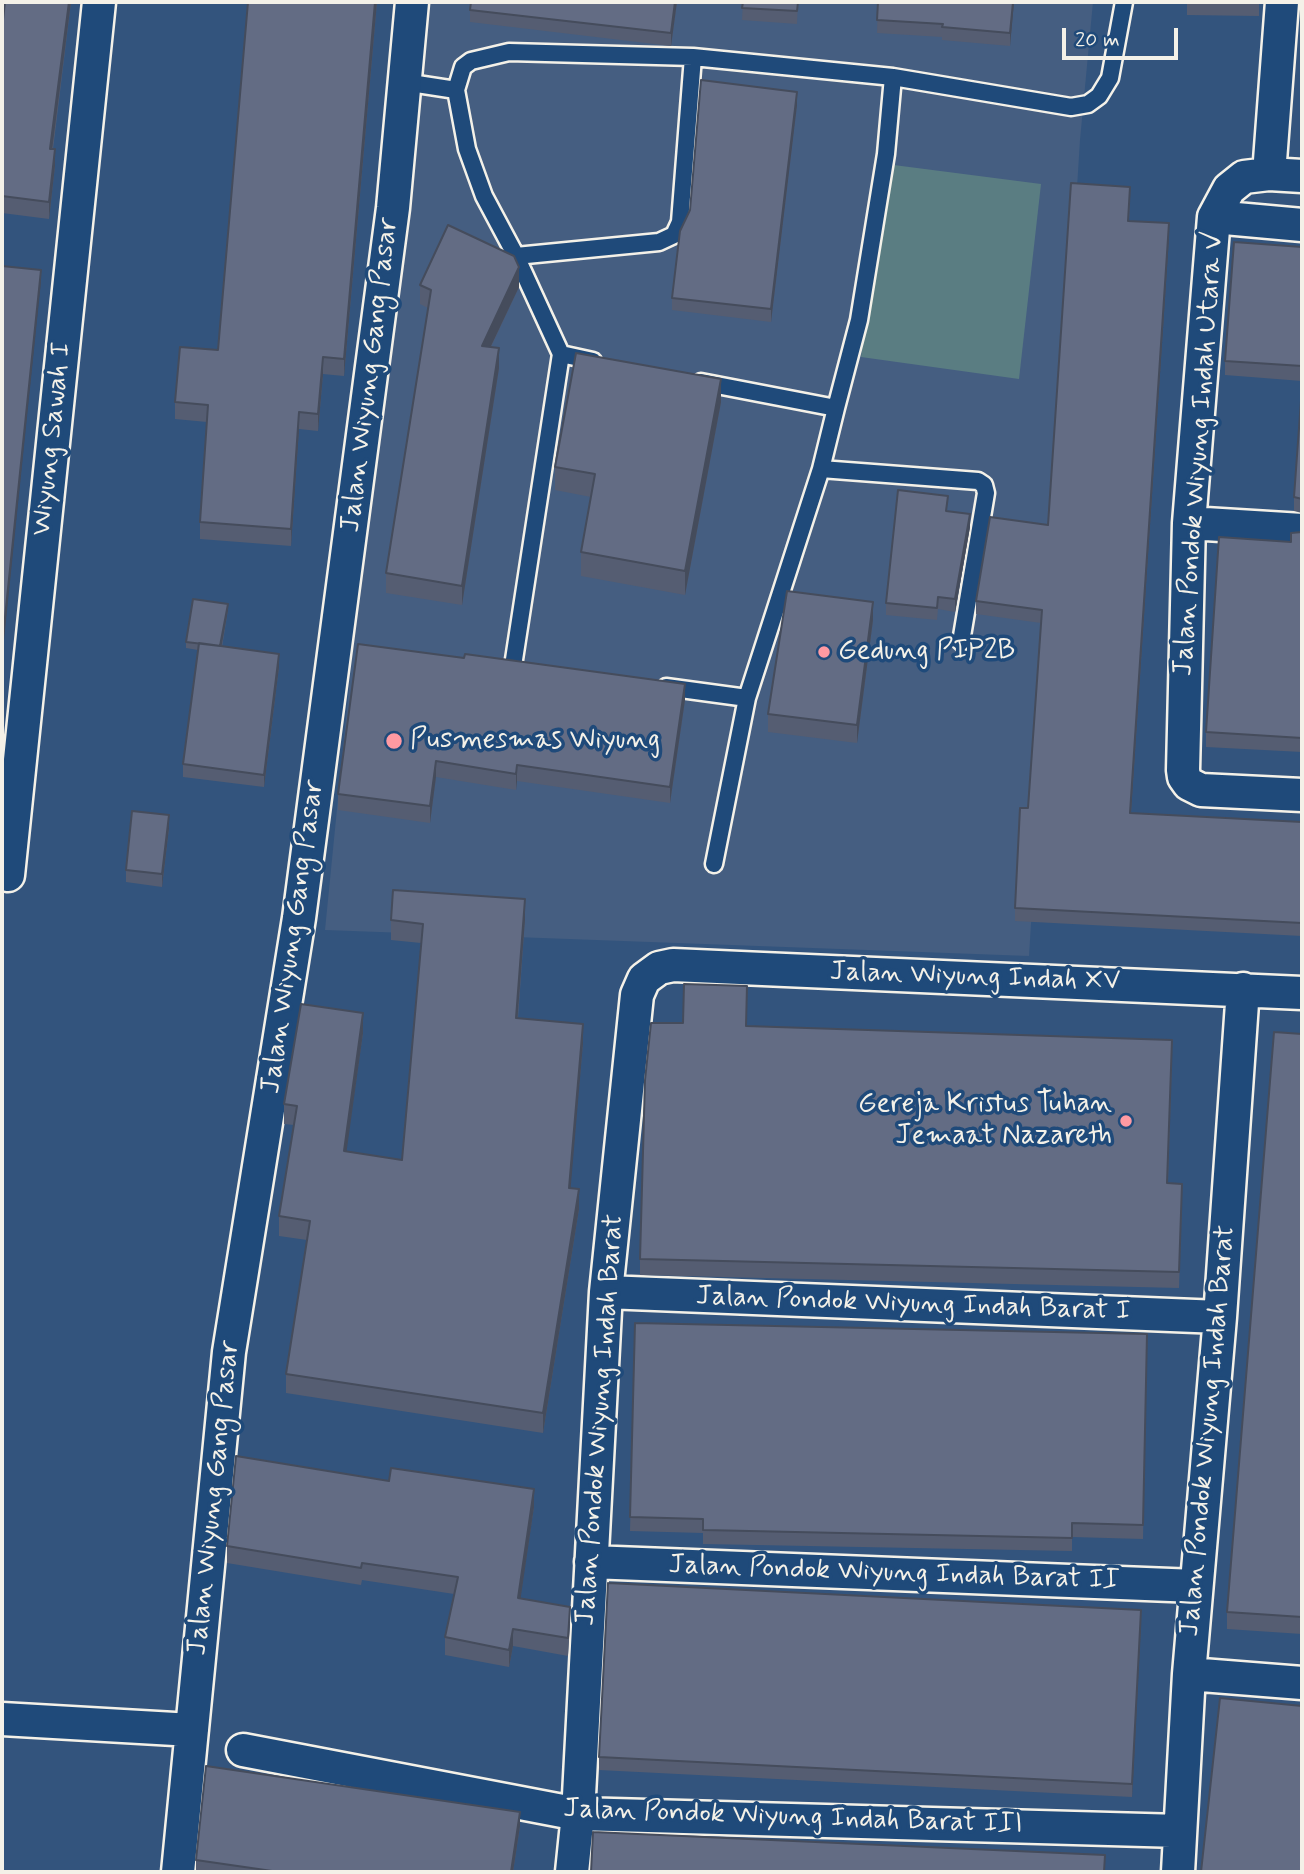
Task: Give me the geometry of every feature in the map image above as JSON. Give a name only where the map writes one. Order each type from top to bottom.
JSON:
[{"type":"street","name":"Wiyung Sawah I","points":[[8,876],[99,2]]},
{"type":"street","name":"Jalan Wiyung Gang Pasar","points":[[178,1872],[229,1352],[299,918],[393,208],[412,2]]},
{"type":"street","points":[[1269,174],[1282,2]]},
{"type":"street","points":[[1302,176],[1250,175],[1229,189],[1214,217],[1302,225]]},
{"type":"street","name":"Jalan Pondok Wiyung Indah Utara V","points":[[1214,217],[1189,523],[1184,777],[1189,784],[1201,790],[1302,795]]},
{"type":"street","points":[[1189,523],[1302,530]]},
{"type":"street","name":"Jalan Wiyung Indah XV","points":[[651,974],[659,968],[673,965],[1302,993]]},
{"type":"street","name":"Jalan Pondok Wiyung Indah Barat","points":[[572,1872],[578,1814],[606,1292],[637,995],[641,984],[651,974]]},
{"type":"street","name":"Jalan Pondok Wiyung Indah Barat","points":[[1178,1872],[1189,1674],[1220,1317],[1243,989]]},
{"type":"street","name":"Jalan Pondok Wiyung Indah Barat I","points":[[606,1292],[1220,1317]]},
{"type":"street","name":"Jalan Pondok Wiyung Indah Barat II","points":[[591,1562],[1196,1586]]},
{"type":"street","points":[[1189,1674],[1302,1683]]},
{"type":"street","points":[[2,1719],[192,1730]]},
{"type":"street","name":"Jalan Pondok Wiyung Indah Barat III","points":[[243,1750],[578,1814],[1180,1831]]},
{"type":"lane","points":[[513,666],[561,355],[516,256],[484,196],[467,149],[456,90],[463,67],[471,61],[509,52],[693,57],[892,77],[1072,107],[1088,104],[1099,96],[1110,78],[1125,2]]},
{"type":"lane","points":[[516,256],[659,242],[674,235],[680,222],[693,57]]},
{"type":"lane","points":[[714,864],[747,698],[821,469],[859,320],[886,154],[892,77]]},
{"type":"lane","points":[[404,82],[456,90]]},
{"type":"lane","points":[[561,355],[613,365]]},
{"type":"lane","points":[[679,377],[836,408]]},
{"type":"lane","points":[[821,469],[978,481],[984,485],[986,493],[961,642]]},
{"type":"lane","points":[[651,685],[747,698]]},
{"type":"shaded area","points":[[417,2],[1093,2],[1080,140],[1029,956],[325,930]]},
{"type":"green space","points":[[886,164],[1041,184],[1019,379],[861,357]]},
{"type":"building","points":[[5,2],[69,2],[50,149],[55,149],[49,202],[2,196],[2,29]]},
{"type":"building","points":[[248,2],[375,2],[344,359],[323,357],[318,414],[299,412],[291,529],[200,522],[208,405],[175,402],[180,347],[218,350]]},
{"type":"building","points":[[471,2],[675,2],[671,33],[470,10]]},
{"type":"building","points":[[743,2],[798,2],[797,11],[742,8]]},
{"type":"building","points":[[878,2],[1013,2],[1010,33],[942,27],[943,24],[877,20]]},
{"type":"building","points":[[1259,2],[1259,3],[1187,3]]},
{"type":"building","points":[[701,80],[797,92],[771,309],[672,298],[680,231],[690,210]]},
{"type":"building","points":[[1071,183],[1130,187],[1128,221],[1169,223],[1130,813],[1302,822],[1302,923],[1015,908],[1020,808],[1028,808],[1042,610],[976,601],[990,517],[1048,525]]},
{"type":"building","points":[[448,225],[514,256],[519,267],[482,346],[499,348],[462,586],[386,573],[431,290],[420,285]]},
{"type":"building","points":[[1234,242],[1302,247],[1302,366],[1225,361]]},
{"type":"building","points":[[2,266],[41,270],[2,646]]},
{"type":"building","points":[[576,353],[721,379],[685,571],[581,552],[595,474],[555,467]]},
{"type":"building","points":[[1302,387],[1302,499],[1294,497]]},
{"type":"building","points":[[898,490],[948,496],[946,511],[970,514],[955,599],[938,597],[937,608],[886,603]]},
{"type":"building","points":[[1302,532],[1302,738],[1206,732],[1219,537],[1291,542],[1291,533]]},
{"type":"building","name":"Gedung PIP2B","points":[[787,591],[873,602],[857,725],[768,714]]},
{"type":"building","points":[[193,599],[228,604],[220,646],[186,642]]},
{"type":"building","points":[[199,643],[279,654],[264,775],[183,764]]},
{"type":"building","points":[[358,644],[464,658],[465,654],[685,684],[670,787],[517,765],[516,774],[436,761],[430,806],[338,794]]},
{"type":"building","points":[[132,811],[169,815],[162,874],[126,870]]},
{"type":"building","points":[[393,890],[525,899],[516,1018],[583,1024],[569,1188],[579,1189],[543,1413],[286,1374],[310,1221],[279,1216],[297,1106],[284,1104],[301,1004],[363,1013],[344,1151],[402,1160],[423,924],[391,920]]},
{"type":"building","points":[[684,984],[747,986],[746,1026],[1172,1040],[1167,1183],[1182,1184],[1179,1272],[640,1259],[645,1080],[651,1023],[683,1023]]},
{"type":"building","points":[[1274,1032],[1302,1034],[1302,1617],[1227,1612]]},
{"type":"building","points":[[635,1323],[1147,1334],[1143,1525],[1072,1523],[1072,1538],[703,1530],[703,1519],[630,1517]]},
{"type":"building","points":[[236,1456],[389,1481],[391,1468],[534,1489],[518,1598],[570,1607],[568,1638],[513,1629],[509,1650],[445,1637],[458,1577],[362,1563],[361,1568],[227,1546]]},
{"type":"building","points":[[608,1583],[1141,1610],[1132,1784],[599,1757]]},
{"type":"building","points":[[1220,1698],[1302,1706],[1302,1872],[1201,1872]]},
{"type":"building","points":[[206,1766],[520,1812],[511,1872],[279,1872],[196,1860]]},
{"type":"building","points":[[593,1832],[1105,1855],[1104,1872],[591,1872]]},
{"type":"place","name":"Gedung PIP2B","points":[[824,652]]},
{"type":"place","name":"Pusmesmas Wiyung","points":[[394,741]]},
{"type":"place","name":"Gereja Kristus Tuhan Jemaat Nazareth","points":[[1126,1121]]}]
